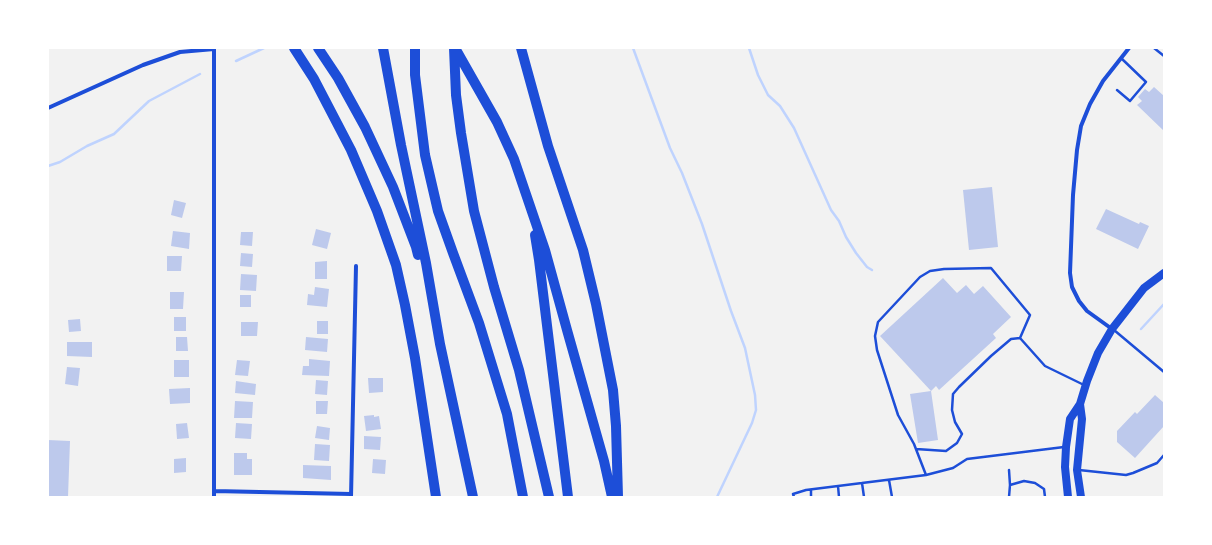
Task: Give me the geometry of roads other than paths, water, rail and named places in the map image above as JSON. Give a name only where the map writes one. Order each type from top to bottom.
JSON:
[{"type":"highway","points":[[294,48],[314,79],[351,150],[377,211],[396,265],[415,358],[436,497]]},
{"type":"highway","points":[[318,48],[338,78],[364,127],[393,187],[416,247],[440,344],[473,497]]},
{"type":"highway","points":[[383,48],[401,145],[426,263],[440,344]]},
{"type":"highway","points":[[415,48],[415,76],[425,155],[438,211],[479,323],[507,414],[522,497]]},
{"type":"highway","points":[[454,48],[456,95],[460,133],[474,211],[494,287],[519,370],[549,497]]},
{"type":"highway","points":[[454,48],[497,122],[514,160],[530,204],[545,250],[604,461],[612,497]]},
{"type":"highway","points":[[520,48],[548,146],[583,250],[598,311],[613,390],[616,426],[618,497]]},
{"type":"highway","points":[[530,204],[540,260],[568,497]]},
{"type":"main road","points":[[1068,497],[1065,467],[1070,419],[1080,404],[1098,354],[1112,329],[1144,288],[1164,273]]},
{"type":"main road","points":[[1080,404],[1082,419],[1077,470],[1081,497]]},
{"type":"street","points":[[48,108],[143,65],[180,52],[214,48],[214,497]]},
{"type":"street","points":[[1112,329],[1087,311],[1079,301],[1072,287],[1070,273],[1073,195],[1077,150],[1081,126],[1093,98],[1103,81],[1129,48]]},
{"type":"street","points":[[214,491],[351,496],[356,266]]},
{"type":"lane","points":[[1154,48],[1164,56]]},
{"type":"lane","points":[[1117,90],[1130,101],[1146,82],[1121,58]]},
{"type":"lane","points":[[926,475],[916,449],[898,415],[877,350],[875,336],[878,322],[920,277],[930,271],[944,269],[992,268],[1030,315],[1020,338]]},
{"type":"lane","points":[[1112,329],[1164,372]]},
{"type":"lane","points":[[1020,338],[1045,366],[1086,386]]},
{"type":"lane","points":[[916,449],[946,451],[957,443],[962,434],[955,422],[952,410],[954,394],[959,387],[991,356],[1011,339],[1020,338]]},
{"type":"lane","points":[[793,496],[810,490],[926,475],[953,468],[967,459],[1066,447]]},
{"type":"lane","points":[[1077,470],[1126,475],[1158,463],[1164,455]]},
{"type":"lane","points":[[1008,470],[1010,485],[1009,497]]},
{"type":"lane","points":[[889,480],[892,497]]},
{"type":"lane","points":[[1010,485],[1024,481],[1036,483],[1044,489],[1045,497]]},
{"type":"lane","points":[[862,483],[864,497]]},
{"type":"lane","points":[[838,486],[839,497]]},
{"type":"lane","points":[[810,490],[812,497]]},
{"type":"waterway","points":[[236,61],[264,48]]},
{"type":"waterway","points":[[633,48],[670,148],[682,173],[702,224],[745,348],[755,395],[756,410],[752,423],[717,497]]},
{"type":"waterway","points":[[749,48],[758,75],[768,95],[780,106],[794,128],[831,210],[839,221],[846,237],[856,253],[867,267],[872,270]]},
{"type":"waterway","points":[[48,166],[60,162],[87,146],[114,134],[149,101],[200,74]]},
{"type":"waterway","points":[[1141,329],[1164,304]]}]
